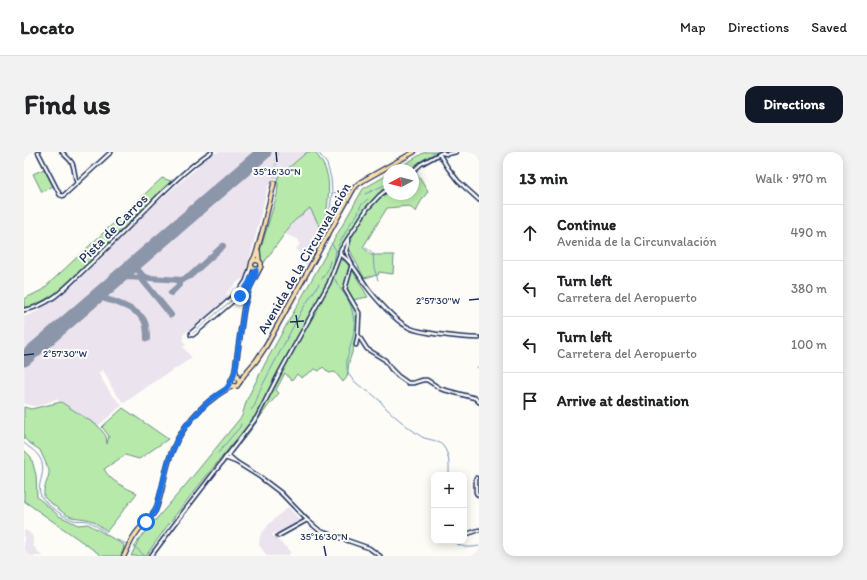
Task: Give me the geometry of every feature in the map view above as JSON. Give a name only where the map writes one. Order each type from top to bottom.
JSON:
[{"type":"main road","name":"Avenida de la Circunvalación","points":[[235,379],[244,375],[266,346],[354,188],[364,180],[414,152]]},
{"type":"main road","points":[[257,269],[252,268],[252,264],[259,244],[274,183]]},
{"type":"main road","points":[[226,389],[238,385],[235,379],[235,371],[243,314],[248,292],[257,269],[261,264],[258,254],[259,244]]},
{"type":"main road","points":[[252,264],[255,260],[259,260]]},
{"type":"main road","points":[[234,386],[231,384],[235,379]]},
{"type":"main road","points":[[124,556],[133,536],[150,519],[156,510],[168,462],[177,440],[185,427],[210,400],[226,389],[235,379]]},
{"type":"street","points":[[38,152],[61,196],[64,195],[111,152]]},
{"type":"street","points":[[62,152],[71,161],[77,183]]},
{"type":"street","name":"Pista de Carros","points":[[24,310],[43,304],[61,292],[168,187],[211,152]]},
{"type":"street","points":[[419,167],[441,153],[447,154],[456,152]]},
{"type":"street","points":[[441,153],[448,168],[458,181],[479,200]]},
{"type":"street","points":[[352,264],[342,255],[340,252],[341,249],[371,204],[383,193]]},
{"type":"street","points":[[151,556],[186,508],[260,413],[319,302],[342,255],[346,254],[350,236]]},
{"type":"street","points":[[341,249],[344,249],[352,264],[375,297],[406,326],[411,329],[425,332],[479,338]]},
{"type":"street","points":[[230,302],[244,285],[252,264]]},
{"type":"street","points":[[352,264],[345,289],[359,313],[356,344]]},
{"type":"street","points":[[203,325],[191,333],[191,335],[193,335],[241,294],[257,269]]},
{"type":"street","points":[[358,335],[367,349],[385,360],[391,369],[408,383],[427,380],[441,389],[475,398],[479,402]]},
{"type":"street","points":[[228,455],[281,493],[320,531],[369,548],[380,556]]},
{"type":"street","points":[[225,458],[236,462]]},
{"type":"street","points":[[476,478],[476,494],[479,494]]},
{"type":"street","points":[[278,536],[307,520]]},
{"type":"street","points":[[467,534],[479,530]]},
{"type":"shaded area","points":[[217,152],[307,152],[268,186],[244,281],[241,279],[234,285],[226,293],[229,296],[227,299],[190,332],[188,330],[183,335],[182,340],[186,345],[183,347],[192,358],[124,403],[114,391],[103,370],[98,373],[111,394],[122,405],[98,426],[56,399],[38,406],[24,403],[24,317],[36,312],[58,297],[103,257],[154,205],[199,166],[198,164]]},
{"type":"shaded area","points":[[311,207],[324,232],[306,266],[302,256],[296,249],[300,244],[298,242],[299,240],[285,234],[294,222]]},
{"type":"shaded area","points":[[288,507],[301,521],[282,532],[274,533],[272,535],[291,552],[287,556],[267,556],[259,545],[260,536],[269,524]]},
{"type":"shaded area","points":[[24,530],[29,532],[33,537],[33,546],[42,556],[24,556]]},
{"type":"green space","points":[[307,152],[315,152],[324,166],[328,177],[328,201],[323,233],[310,208],[293,222],[263,264],[260,257],[260,251],[277,195],[278,177]]},
{"type":"green space","points":[[425,152],[451,152],[419,166],[419,164],[405,164]]},
{"type":"green space","points":[[44,169],[53,186],[42,192],[33,174]]},
{"type":"green space","points":[[419,176],[428,191],[416,212],[409,206],[387,208],[363,247],[371,255],[394,255],[393,274],[379,272],[378,275],[364,278],[350,250],[343,245],[337,257],[346,262],[368,297],[352,300],[361,314],[359,332],[361,338],[355,343],[349,362],[347,377],[343,382],[335,372],[329,373],[323,367],[319,371],[315,369],[301,378],[297,374],[292,381],[285,373],[276,390],[279,393],[239,445],[235,441],[178,512],[146,556],[131,556],[139,539],[242,416],[247,399],[268,358],[363,189],[383,177],[383,200],[419,200]]},
{"type":"green space","points":[[162,178],[171,181],[118,236],[55,294],[34,306],[24,307],[24,299],[42,290]]},
{"type":"green space","points":[[61,402],[98,426],[106,436],[107,444],[109,436],[102,427],[123,408],[168,439],[139,459],[125,455],[104,469],[114,481],[137,493],[107,531],[93,521],[71,517],[65,514],[44,497],[44,490],[49,470],[40,450],[24,438],[24,407],[31,409]]},
{"type":"green space","points":[[24,450],[31,457],[36,475],[37,497],[59,516],[78,525],[88,524],[124,545],[120,556],[100,556],[98,553],[24,501]]},
{"type":"waterway","points":[[318,152],[327,164],[331,178],[332,193],[328,231]]},
{"type":"waterway","points":[[417,164],[439,152]]},
{"type":"waterway","points":[[365,194],[383,186]]},
{"type":"waterway","points":[[333,193],[351,187]]},
{"type":"waterway","points":[[338,246],[358,213],[361,205],[368,199]]},
{"type":"waterway","points":[[331,243],[336,250],[334,263]]},
{"type":"waterway","points":[[366,248],[373,253],[374,268],[378,280]]},
{"type":"waterway","points":[[322,279],[327,271],[330,261]]},
{"type":"waterway","points":[[335,279],[345,295],[353,315],[354,329],[347,363],[349,375],[354,381],[380,401],[390,412],[411,429],[422,437],[441,443],[448,456],[449,472]]},
{"type":"waterway","points":[[251,410],[255,405],[260,390],[303,308],[319,284]]},
{"type":"waterway","points":[[218,453],[241,424]]},
{"type":"waterway","points":[[24,443],[38,455],[41,461],[43,467],[39,488],[40,494],[45,502],[66,517],[73,520],[88,521],[106,533]]},
{"type":"waterway","points":[[117,540],[127,544]]},
{"type":"waterway","points":[[458,544],[465,547],[479,546]]},
{"type":"waterway","points":[[134,546],[145,556]]},
{"type":"taxiway","points":[[261,155],[264,152]]},
{"type":"taxiway","points":[[141,258],[137,267],[143,276],[149,278],[182,280],[190,276],[223,246]]},
{"type":"taxiway","points":[[117,279],[127,277],[143,278]]},
{"type":"taxiway","points":[[141,278],[171,315]]},
{"type":"taxiway","points":[[171,293],[179,285],[177,280]]},
{"type":"taxiway","points":[[105,290],[104,295],[106,299]]},
{"type":"taxiway","points":[[92,300],[96,298],[107,299],[126,306],[137,313],[145,322],[147,339]]},
{"type":"runway","points":[[24,359],[264,152]]},
{"type":"tunnel","points":[[274,183],[277,152]]},
{"type":"route","points":[[146,522],[156,510],[168,462],[177,440],[193,417],[210,400],[226,389],[233,378],[243,314],[248,292],[256,275],[256,270],[240,296]]}]
